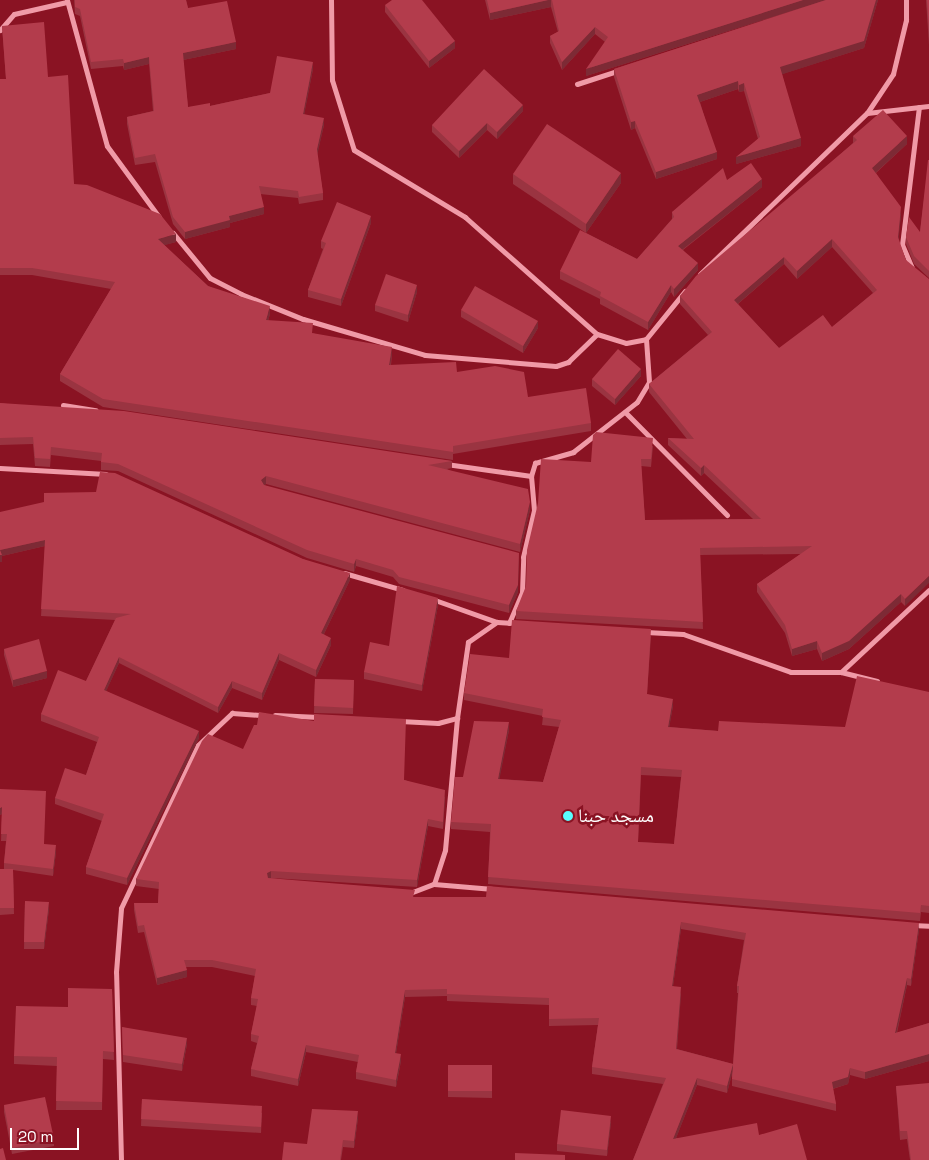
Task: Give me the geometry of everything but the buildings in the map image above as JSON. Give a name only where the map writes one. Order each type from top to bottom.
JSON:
[{"type":"street","points":[[331,0],[332,80],[354,150],[465,217],[597,334],[626,343],[646,339],[687,288]]},
{"type":"street","points":[[693,281],[866,114],[893,74],[906,20],[906,0]]},
{"type":"street","points":[[0,30],[14,14],[67,1],[107,146],[162,219]]},
{"type":"street","points":[[577,84],[623,69]]},
{"type":"street","points":[[866,114],[929,106]]},
{"type":"street","points":[[917,272],[910,266],[902,245],[919,107]]},
{"type":"street","points":[[168,226],[210,278],[241,294],[303,319],[425,355],[556,366],[568,362],[597,334]]},
{"type":"street","points":[[509,623],[522,593],[523,557],[534,510],[531,476],[535,464],[573,452],[637,402],[649,382],[646,339]]},
{"type":"street","points":[[63,405],[101,411]]},
{"type":"street","points":[[625,412],[727,515]]},
{"type":"street","points":[[435,462],[531,476]]},
{"type":"street","points":[[0,468],[116,475]]},
{"type":"street","points":[[513,555],[523,557]]},
{"type":"street","points":[[341,572],[413,593]]},
{"type":"street","points":[[841,672],[929,590]]},
{"type":"street","points":[[422,596],[498,622],[528,624]]},
{"type":"street","points":[[434,884],[445,850],[457,718],[468,642],[498,622]]},
{"type":"street","points":[[635,631],[683,634],[791,672],[841,672],[885,683]]},
{"type":"street","points":[[121,1160],[116,972],[121,908],[198,745],[232,713],[330,718]]},
{"type":"street","points":[[389,720],[438,723],[457,718]]},
{"type":"street","points":[[403,892],[413,893],[434,884],[500,890]]},
{"type":"street","points":[[900,924],[929,926]]},
{"type":"place","name":"مسجد حبنا","points":[[568,816]]}]
